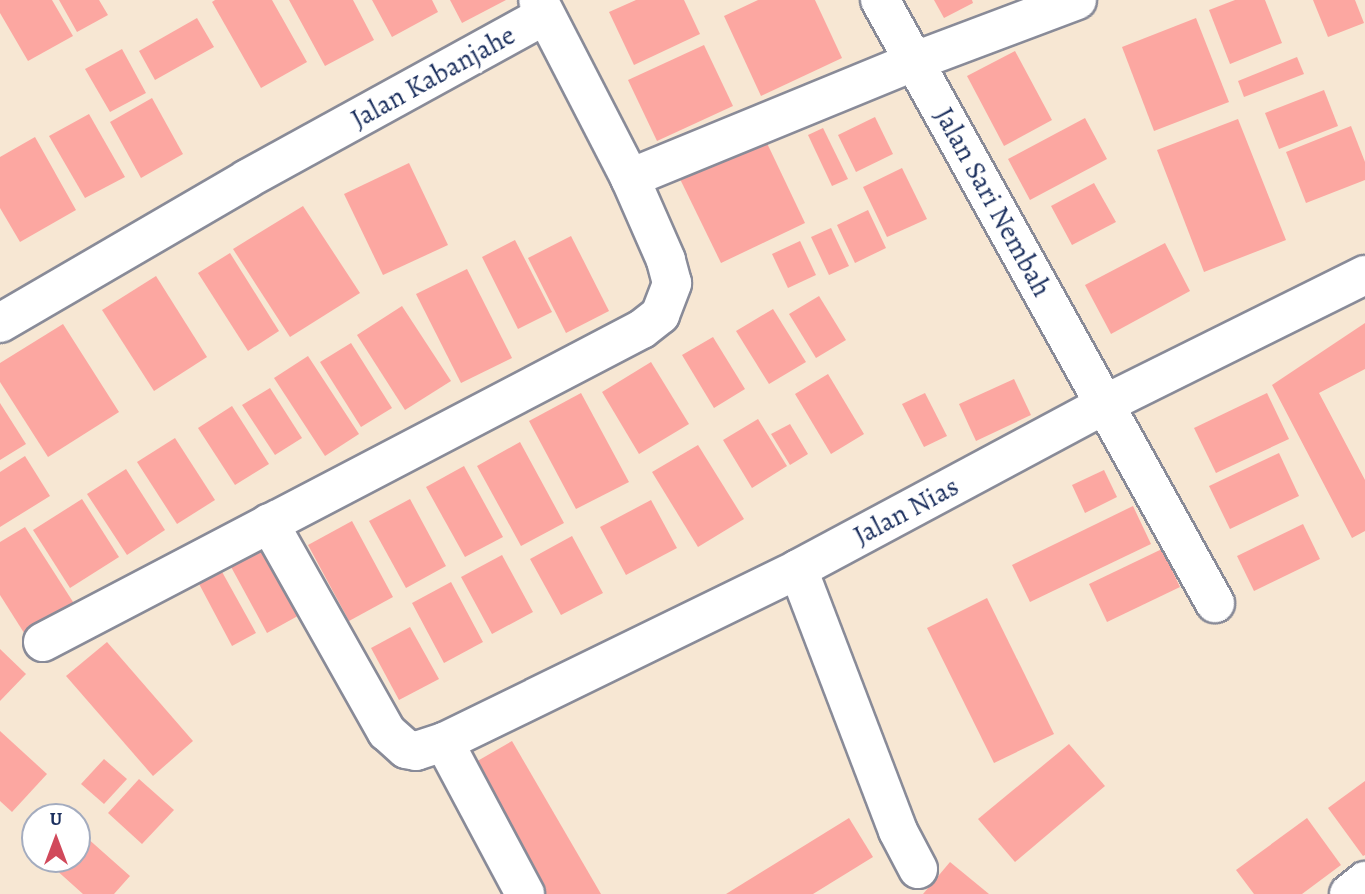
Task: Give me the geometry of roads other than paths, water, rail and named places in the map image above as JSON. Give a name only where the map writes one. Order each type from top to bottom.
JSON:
[{"type":"street","name":"Jalan Sari Nembah","points":[[880,0],[1107,403],[1215,603]]},
{"type":"street","points":[[630,178],[915,61],[1077,0]]},
{"type":"street","name":"Jalan Kabanjahe","points":[[0,323],[541,8],[630,178],[672,283],[660,316],[642,329],[43,642]]},
{"type":"street","name":"Jalan Nias","points":[[269,523],[387,732],[405,749],[416,751],[444,742],[798,569],[1107,403],[1365,275]]},
{"type":"street","points":[[798,569],[894,821],[918,869]]},
{"type":"street","points":[[444,742],[525,894]]},
{"type":"street","points":[[1349,894],[1365,881]]}]
